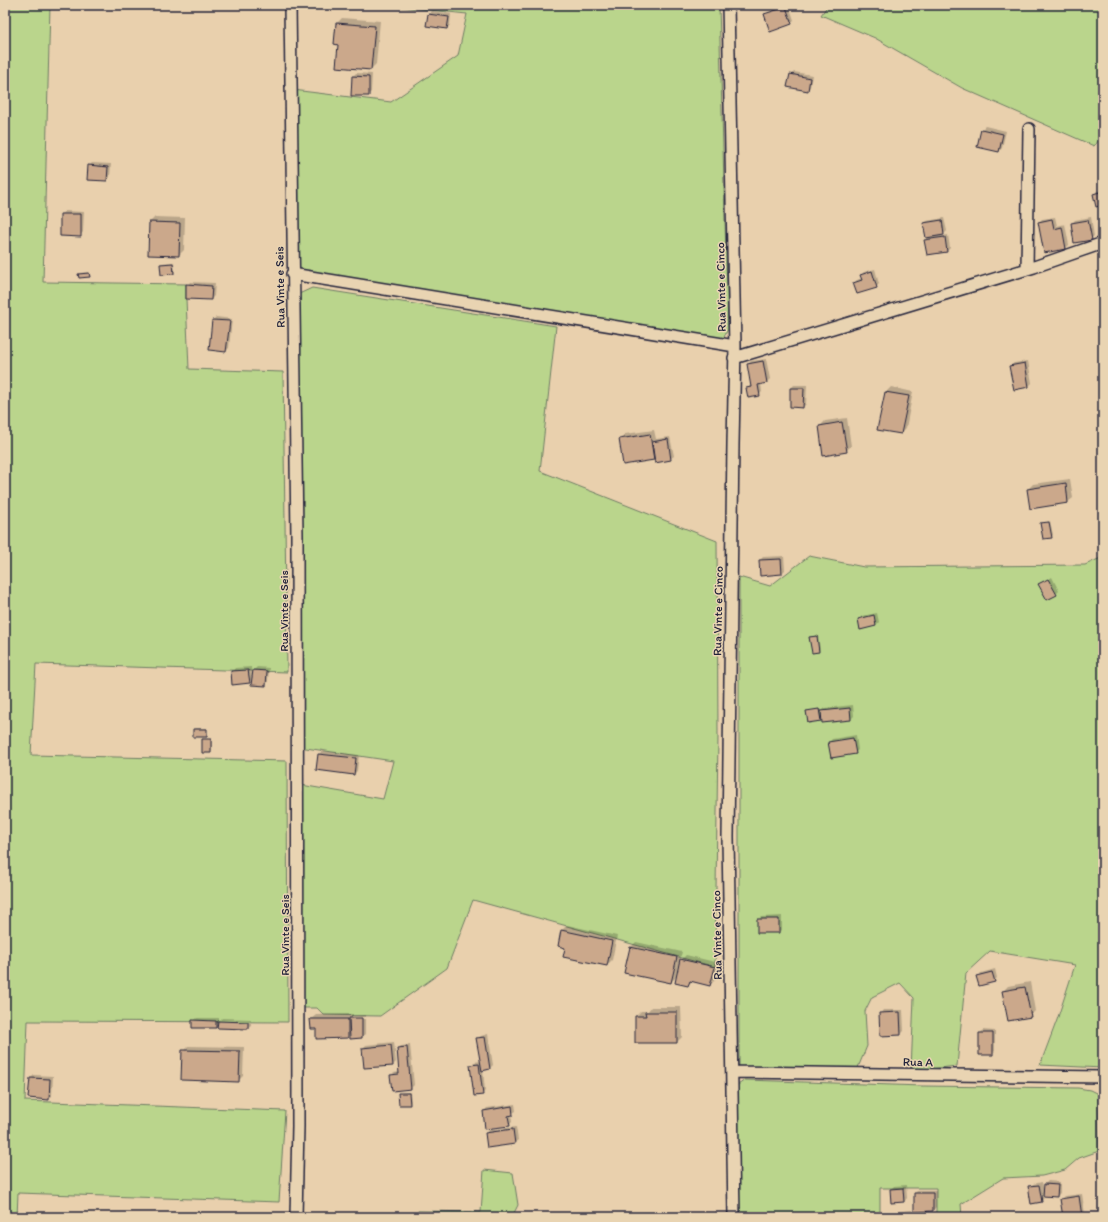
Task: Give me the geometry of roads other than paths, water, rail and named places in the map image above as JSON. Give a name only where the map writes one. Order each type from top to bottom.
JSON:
[{"type":"street","name":"Rua Vinte e Seis","points":[[290,5],[292,274],[297,536],[298,1126],[296,1217]]},
{"type":"street","name":"Rua Vinte e Cinco","points":[[728,5],[735,352],[728,837],[734,1217]]},
{"type":"street","points":[[1028,269],[1029,129]]},
{"type":"street","points":[[292,274],[735,352],[1028,269],[1103,243]]},
{"type":"street","name":"Rua A","points":[[732,1072],[1103,1077]]}]
